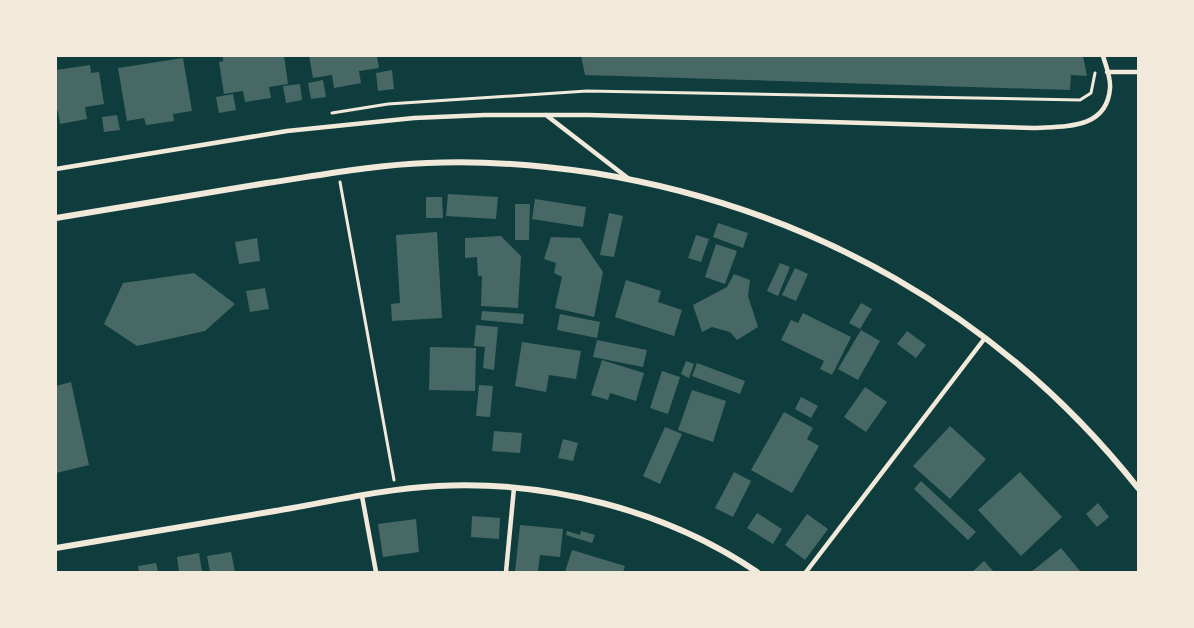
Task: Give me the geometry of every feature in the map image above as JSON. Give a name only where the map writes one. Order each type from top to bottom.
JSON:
[{"type":"street","points":[[56,218],[394,165],[463,162],[566,169],[659,184],[786,224],[826,242],[905,284],[986,338],[1035,379],[1092,434],[1138,488]]},
{"type":"street","points":[[56,548],[395,490],[439,486],[514,488],[568,496],[631,512],[721,550],[757,573]]},
{"type":"lane","points":[[56,169],[230,139],[344,124],[484,115],[1034,128],[1074,126],[1092,119],[1105,106],[1110,89],[1103,56]]},
{"type":"lane","points":[[1107,72],[1138,72]]},
{"type":"lane","points":[[546,115],[629,179]]},
{"type":"lane","points":[[806,573],[986,338]]},
{"type":"lane","points":[[506,573],[514,488]]},
{"type":"lane","points":[[362,496],[376,573]]},
{"type":"path","points":[[338,172],[395,490]]},
{"type":"building","points":[[223,56],[284,56],[288,84],[269,87],[271,98],[245,102],[243,91],[224,94],[219,62],[223,61]]},
{"type":"building","points":[[309,56],[377,56],[379,68],[359,71],[361,83],[334,88],[332,75],[313,78]]},
{"type":"building","points":[[581,56],[1083,56],[1087,76],[1071,75],[1070,90],[585,75]]},
{"type":"building","points":[[183,58],[192,111],[173,114],[174,121],[146,125],[144,118],[127,121],[118,68]]},
{"type":"building","points":[[90,65],[91,73],[99,72],[104,104],[85,107],[87,119],[60,124],[58,111],[56,112],[56,70]]},
{"type":"building","points":[[392,70],[394,89],[378,91],[376,73]]},
{"type":"building","points":[[323,80],[326,97],[311,99],[308,83]]},
{"type":"building","points":[[300,84],[302,100],[286,103],[283,86]]},
{"type":"building","points":[[233,94],[236,110],[219,113],[216,97]]},
{"type":"building","points":[[117,115],[120,130],[104,132],[102,117]]},
{"type":"building","points":[[448,194],[498,197],[496,219],[446,216]]},
{"type":"building","points":[[426,197],[442,197],[443,218],[426,218]]},
{"type":"building","points":[[535,199],[586,207],[583,227],[532,219]]},
{"type":"building","points":[[515,204],[530,204],[529,240],[515,240]]},
{"type":"building","points":[[609,213],[623,216],[614,257],[600,255]]},
{"type":"building","points":[[718,223],[748,233],[743,248],[713,237]]},
{"type":"building","points":[[437,232],[442,318],[392,321],[391,304],[400,303],[396,235]]},
{"type":"building","points":[[696,235],[709,239],[701,262],[688,258]]},
{"type":"building","points":[[501,236],[521,256],[518,308],[481,306],[482,276],[478,276],[477,257],[465,258],[465,238]]},
{"type":"building","points":[[551,237],[580,238],[603,272],[594,317],[555,308],[562,277],[554,273],[556,263],[544,259]]},
{"type":"building","points":[[257,238],[260,261],[239,264],[235,242]]},
{"type":"building","points":[[716,244],[737,251],[725,284],[705,277]]},
{"type":"building","points":[[780,263],[790,267],[778,296],[767,291]]},
{"type":"building","points":[[795,268],[808,274],[796,301],[782,295]]},
{"type":"building","points":[[194,273],[235,304],[205,331],[137,346],[104,324],[123,283]]},
{"type":"building","points":[[734,274],[750,280],[748,296],[758,327],[737,340],[730,332],[712,327],[702,332],[693,305],[727,287]]},
{"type":"building","points":[[626,280],[661,291],[658,302],[682,310],[674,336],[615,317]]},
{"type":"building","points":[[265,288],[269,309],[250,312],[246,291]]},
{"type":"building","points":[[861,303],[872,309],[860,329],[849,323]]},
{"type":"building","points":[[482,311],[524,314],[523,324],[481,320]]},
{"type":"building","points":[[803,313],[851,337],[832,375],[820,369],[824,361],[781,340],[791,320],[798,323]]},
{"type":"building","points":[[560,314],[600,322],[597,338],[557,330]]},
{"type":"building","points":[[476,325],[498,327],[494,370],[483,368],[485,347],[474,346]]},
{"type":"building","points":[[861,330],[880,341],[858,380],[838,369]]},
{"type":"building","points":[[907,331],[926,345],[916,358],[897,344]]},
{"type":"building","points":[[597,340],[647,350],[643,367],[593,357]]},
{"type":"building","points":[[522,342],[581,351],[576,379],[549,375],[546,392],[515,386]]},
{"type":"building","points":[[430,347],[476,348],[475,391],[429,390]]},
{"type":"building","points":[[602,360],[644,373],[636,401],[610,393],[608,400],[591,395]]},
{"type":"building","points":[[686,361],[694,364],[689,378],[681,374]]},
{"type":"building","points":[[697,363],[745,381],[740,394],[692,376]]},
{"type":"building","points":[[662,371],[680,377],[668,414],[650,408]]},
{"type":"building","points":[[71,382],[89,465],[56,473],[56,386]]},
{"type":"building","points":[[479,385],[493,386],[490,417],[476,416]]},
{"type":"building","points":[[865,387],[887,402],[866,432],[844,417]]},
{"type":"building","points":[[692,390],[726,401],[713,442],[678,430]]},
{"type":"building","points":[[801,397],[818,406],[811,418],[795,409]]},
{"type":"building","points":[[784,412],[813,428],[807,439],[819,446],[792,493],[751,470]]},
{"type":"building","points":[[950,426],[986,459],[950,499],[913,466]]},
{"type":"building","points":[[665,427],[682,434],[660,484],[643,476]]},
{"type":"building","points":[[494,431],[522,433],[520,453],[492,451]]},
{"type":"building","points":[[563,439],[578,443],[573,461],[558,458]]},
{"type":"building","points":[[734,472],[751,481],[733,517],[715,508]]},
{"type":"building","points":[[1020,472],[1062,517],[1021,556],[978,510]]},
{"type":"building","points":[[921,481],[976,532],[968,540],[914,489]]},
{"type":"building","points":[[1098,503],[1109,517],[1097,527],[1086,514]]},
{"type":"building","points":[[757,513],[782,529],[773,544],[747,528]]},
{"type":"building","points":[[807,514],[828,529],[805,560],[785,545]]},
{"type":"building","points":[[472,516],[500,518],[499,539],[471,537]]},
{"type":"building","points":[[416,519],[419,552],[383,557],[378,524]]},
{"type":"building","points":[[520,525],[563,529],[560,557],[540,555],[538,572],[515,572]]},
{"type":"building","points":[[567,531],[580,535],[581,531],[595,535],[592,543],[566,535]]},
{"type":"building","points":[[1061,548],[1080,571],[1031,572]]},
{"type":"building","points":[[572,550],[625,566],[623,572],[565,572]]},
{"type":"building","points":[[231,552],[235,572],[210,572],[207,556]]},
{"type":"building","points":[[199,553],[202,572],[179,572],[177,557]]},
{"type":"building","points":[[984,561],[994,572],[972,572]]},
{"type":"building","points":[[156,563],[158,572],[139,572],[138,566]]}]
